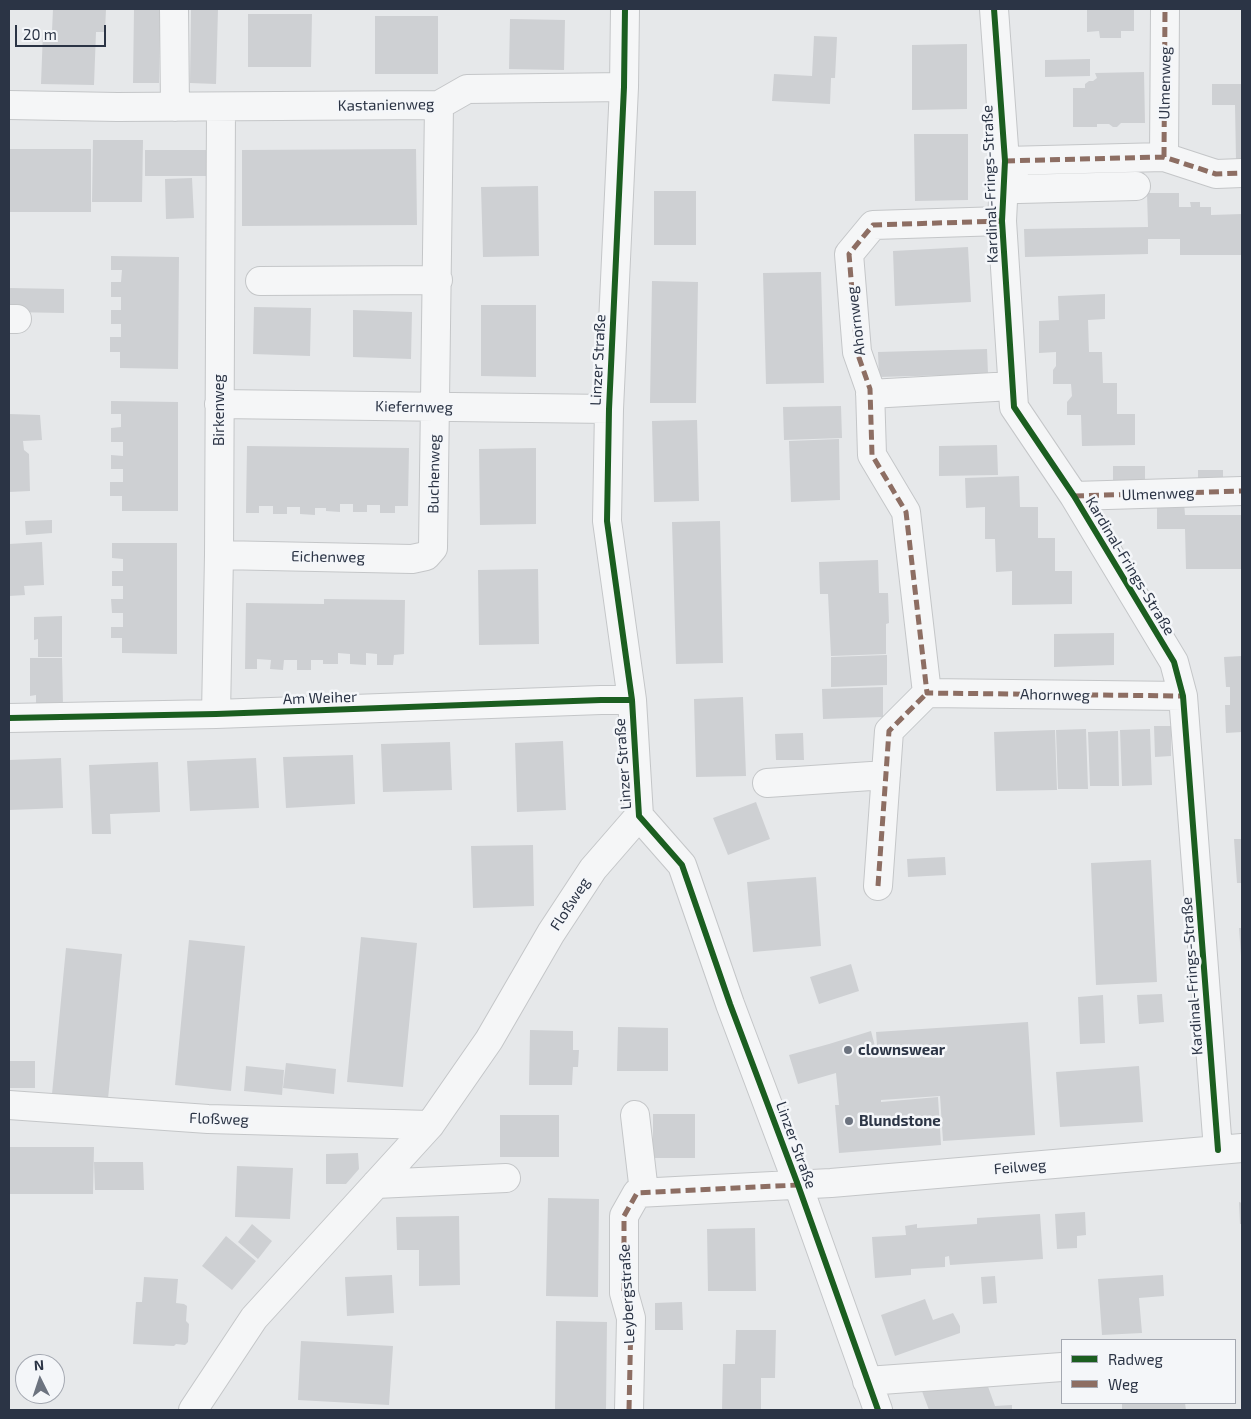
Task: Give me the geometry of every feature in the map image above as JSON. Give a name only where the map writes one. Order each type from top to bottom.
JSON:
[{"type":"street","points":[[174,9],[174,107]]},
{"type":"street","name":"Linzer Straße","points":[[625,9],[624,87],[608,410],[607,521],[632,700],[638,816],[682,865],[730,1004],[798,1185],[878,1410]]},
{"type":"street","name":"Kardinal-Frings-Straße","points":[[994,9],[1005,161],[1002,221],[1014,407],[1074,496],[1174,662],[1183,696],[1230,1149]]},
{"type":"street","name":"Ulmenweg","points":[[1164,157],[1165,9]]},
{"type":"street","name":"Kastanienweg","points":[[9,104],[174,107],[439,105],[468,89],[624,87]]},
{"type":"street","name":"Buchenweg","points":[[433,548],[439,105]]},
{"type":"street","name":"Birkenweg","points":[[216,714],[222,107]]},
{"type":"street","points":[[1136,186],[1020,189],[1005,161],[1164,157],[1216,174],[1242,173]]},
{"type":"street","name":"Ahornweg","points":[[1002,221],[873,225],[849,254],[857,352],[870,389],[872,455],[906,512],[927,693],[1183,696]]},
{"type":"street","points":[[260,281],[438,280]]},
{"type":"street","points":[[870,394],[1012,386]]},
{"type":"street","name":"Kiefernweg","points":[[219,404],[608,410]]},
{"type":"street","name":"Ulmenweg","points":[[1074,496],[1242,491]]},
{"type":"street","name":"Eichenweg","points":[[219,554],[412,559],[426,556],[433,548]]},
{"type":"street","points":[[878,886],[888,731],[927,693]]},
{"type":"street","name":"Am Weiher","points":[[9,718],[216,714],[582,700],[632,700]]},
{"type":"street","points":[[767,783],[886,775]]},
{"type":"street","name":"Floßweg","points":[[193,1410],[254,1318],[430,1125],[489,1040],[551,933],[593,869],[638,816]]},
{"type":"street","name":"Floßweg","points":[[9,1106],[208,1119],[430,1125]]},
{"type":"street","points":[[635,1115],[644,1192],[798,1185]]},
{"type":"street","name":"Feilweg","points":[[798,1185],[1230,1149]]},
{"type":"street","points":[[376,1184],[506,1178]]},
{"type":"street","name":"Leybergstraße","points":[[629,1410],[631,1318],[624,1293],[624,1216],[637,1193],[644,1192]]},
{"type":"street","points":[[867,1381],[1061,1367]]},
{"type":"building","points":[[53,9],[106,9],[105,32],[96,32],[94,85],[41,84],[43,31],[52,31]]},
{"type":"building","points":[[134,9],[160,9],[159,83],[133,83]]},
{"type":"building","points":[[191,9],[218,9],[216,84],[190,83]]},
{"type":"building","points":[[1087,9],[1134,9],[1134,31],[1121,31],[1121,38],[1100,38],[1099,31],[1087,32]]},
{"type":"building","points":[[248,14],[312,14],[311,67],[248,67]]},
{"type":"building","points":[[375,16],[438,16],[438,74],[375,74]]},
{"type":"building","points":[[510,19],[565,20],[564,70],[509,69]]},
{"type":"building","points":[[814,36],[837,37],[835,78],[831,78],[830,104],[772,101],[774,74],[812,76]]},
{"type":"building","points":[[967,44],[967,109],[912,110],[912,45]]},
{"type":"building","points":[[1090,59],[1090,76],[1045,77],[1045,60]]},
{"type":"building","points":[[1144,72],[1145,123],[1121,123],[1117,127],[1109,124],[1097,124],[1097,127],[1073,127],[1073,88],[1085,88],[1085,84],[1097,78],[1095,73]]},
{"type":"building","points":[[1212,84],[1241,84],[1242,160],[1236,160],[1235,105],[1212,105]]},
{"type":"building","points":[[914,134],[968,134],[968,200],[915,201]]},
{"type":"building","points":[[93,140],[143,140],[142,202],[92,202]]},
{"type":"building","points":[[9,149],[91,149],[91,212],[9,212]]},
{"type":"building","points":[[416,149],[417,225],[242,226],[242,150]]},
{"type":"building","points":[[145,150],[213,150],[213,176],[145,176]]},
{"type":"building","points":[[192,178],[194,218],[166,219],[165,179]]},
{"type":"building","points":[[538,186],[539,256],[483,257],[481,187]]},
{"type":"building","points":[[654,191],[696,191],[696,245],[654,245]]},
{"type":"building","points":[[1147,193],[1179,193],[1179,207],[1191,207],[1190,202],[1200,202],[1200,207],[1211,207],[1211,215],[1242,214],[1242,255],[1180,255],[1180,239],[1148,239],[1148,254],[1025,257],[1024,229],[1148,227]]},
{"type":"building","points":[[968,247],[971,302],[895,306],[893,251]]},
{"type":"building","points":[[111,256],[179,257],[178,369],[120,368],[120,352],[110,352],[110,337],[121,337],[121,324],[111,324],[111,310],[121,310],[121,297],[111,297],[111,282],[121,282],[122,270],[111,270]]},
{"type":"building","points":[[821,272],[824,383],[766,384],[763,273]]},
{"type":"building","points":[[652,281],[698,282],[696,403],[650,403]]},
{"type":"building","points":[[9,288],[64,289],[64,313],[9,312]]},
{"type":"building","points":[[1105,294],[1105,319],[1088,320],[1089,352],[1102,352],[1103,383],[1117,383],[1117,414],[1135,414],[1135,445],[1082,446],[1081,415],[1067,415],[1067,402],[1072,396],[1071,384],[1053,384],[1056,352],[1039,353],[1039,321],[1059,320],[1058,296]]},
{"type":"building","points":[[481,305],[536,305],[536,377],[481,376]]},
{"type":"building","points":[[254,307],[311,308],[310,356],[253,354]]},
{"type":"building","points":[[353,310],[412,312],[411,359],[353,357]]},
{"type":"building","points":[[987,349],[988,374],[879,377],[878,352]]},
{"type":"building","points":[[111,401],[178,402],[178,511],[122,511],[122,496],[110,496],[110,482],[123,482],[123,469],[111,469],[111,455],[123,456],[123,442],[111,442],[111,428],[121,427],[121,414],[111,414]]},
{"type":"building","points":[[841,406],[842,438],[784,440],[783,407]]},
{"type":"building","points":[[9,414],[40,415],[42,440],[23,441],[24,450],[29,454],[30,491],[9,492]]},
{"type":"building","points":[[697,420],[699,501],[654,502],[652,421]]},
{"type":"building","points":[[839,439],[840,500],[791,502],[789,441]]},
{"type":"building","points":[[997,445],[998,475],[939,476],[939,446]]},
{"type":"building","points":[[247,446],[409,448],[408,506],[395,506],[395,513],[380,513],[380,505],[367,505],[367,512],[353,512],[353,504],[340,504],[340,512],[326,511],[326,508],[315,508],[315,515],[300,514],[300,507],[287,507],[287,514],[273,514],[273,506],[259,506],[259,513],[246,513]]},
{"type":"building","points":[[536,448],[536,524],[480,525],[479,449]]},
{"type":"building","points":[[1113,466],[1145,466],[1145,484],[1113,485]]},
{"type":"building","points":[[1198,470],[1223,470],[1223,483],[1198,483]]},
{"type":"building","points":[[1019,476],[1020,507],[1038,507],[1038,538],[1055,538],[1055,571],[1072,571],[1072,604],[1012,605],[1012,571],[996,572],[995,539],[985,539],[985,507],[966,508],[965,478]]},
{"type":"building","points":[[1157,502],[1184,502],[1185,515],[1242,515],[1242,569],[1186,569],[1185,529],[1157,529]]},
{"type":"building","points":[[52,520],[52,533],[26,535],[25,521]]},
{"type":"building","points":[[720,521],[723,663],[676,664],[672,522]]},
{"type":"building","points":[[42,542],[44,585],[24,586],[25,595],[9,596],[9,544]]},
{"type":"building","points":[[112,543],[177,543],[177,654],[122,653],[122,638],[111,638],[111,627],[123,627],[123,613],[112,613],[111,599],[123,599],[123,586],[112,586],[112,571],[123,571],[123,559],[112,558]]},
{"type":"building","points":[[878,560],[879,593],[888,593],[889,623],[886,624],[886,654],[831,656],[828,594],[820,594],[819,562]]},
{"type":"building","points":[[538,569],[539,644],[479,645],[478,570]]},
{"type":"building","points":[[324,599],[405,600],[404,654],[394,655],[393,665],[377,665],[377,654],[366,653],[366,665],[350,664],[350,654],[338,653],[338,664],[323,664],[323,660],[311,660],[311,670],[297,670],[297,660],[284,660],[283,670],[270,669],[271,660],[257,659],[257,669],[245,669],[246,603],[324,604]]},
{"type":"building","points":[[62,616],[62,657],[38,657],[38,639],[34,640],[34,617]]},
{"type":"building","points":[[1114,633],[1114,665],[1054,667],[1054,634]]},
{"type":"building","points":[[887,655],[887,685],[831,687],[831,657]]},
{"type":"building","points":[[1242,656],[1242,732],[1226,733],[1225,705],[1230,705],[1230,687],[1226,687],[1224,657]]},
{"type":"building","points":[[30,658],[62,658],[63,705],[36,705],[36,695],[30,696]]},
{"type":"building","points":[[883,687],[883,717],[823,719],[822,689]]},
{"type":"building","points":[[743,697],[746,776],[696,777],[694,699]]},
{"type":"building","points":[[1154,726],[1171,726],[1171,756],[1155,757]]},
{"type":"building","points":[[1086,729],[1088,789],[1058,789],[1056,730]]},
{"type":"building","points":[[1150,729],[1152,785],[1122,786],[1120,730]]},
{"type":"building","points":[[1055,730],[1057,790],[996,791],[994,732]]},
{"type":"building","points":[[1118,731],[1119,786],[1090,786],[1088,732]]},
{"type":"building","points":[[803,733],[804,760],[776,760],[775,734]]},
{"type":"building","points":[[563,741],[566,810],[517,812],[515,743]]},
{"type":"building","points":[[450,742],[452,790],[383,792],[381,744]]},
{"type":"building","points":[[353,755],[355,804],[286,808],[283,757]]},
{"type":"building","points":[[61,758],[63,808],[9,810],[9,760]]},
{"type":"building","points":[[256,758],[259,808],[190,811],[187,761]]},
{"type":"building","points":[[158,762],[160,812],[110,814],[111,834],[92,834],[89,765]]},
{"type":"building","points":[[756,802],[770,839],[728,855],[713,818]]},
{"type":"building","points":[[1234,839],[1242,839],[1242,883],[1237,883]]},
{"type":"building","points":[[533,845],[534,906],[473,908],[471,846]]},
{"type":"building","points":[[945,857],[946,875],[908,877],[907,859]]},
{"type":"building","points":[[1151,860],[1157,982],[1096,985],[1091,863]]},
{"type":"building","points":[[816,877],[821,946],[753,952],[747,882]]},
{"type":"building","points":[[1239,928],[1242,928],[1242,956],[1241,956]]},
{"type":"building","points":[[361,937],[417,943],[403,1087],[347,1082]]},
{"type":"building","points":[[189,940],[245,946],[231,1091],[175,1085]]},
{"type":"building","points":[[66,948],[122,954],[108,1099],[52,1094]]},
{"type":"building","points":[[851,964],[859,991],[819,1004],[810,977]]},
{"type":"building","points":[[1162,994],[1164,1022],[1139,1024],[1137,995]]},
{"type":"building","points":[[1103,995],[1105,1043],[1080,1044],[1078,997]]},
{"type":"building","points":[[1028,1022],[1035,1135],[943,1141],[940,1096],[881,1100],[881,1102],[938,1097],[941,1145],[839,1153],[835,1105],[839,1105],[836,1073],[798,1084],[789,1055],[871,1031],[878,1058],[876,1032]]},
{"type":"building","points":[[618,1027],[668,1028],[668,1071],[617,1071]]},
{"type":"building","points":[[530,1030],[573,1031],[573,1050],[579,1050],[578,1067],[573,1067],[572,1085],[529,1085]]},
{"type":"building","points":[[9,1061],[35,1061],[35,1088],[9,1088]]},
{"type":"building","points":[[286,1063],[336,1069],[334,1094],[283,1088]]},
{"type":"building","points":[[246,1066],[284,1070],[282,1095],[244,1091]]},
{"type":"building","points":[[1139,1066],[1143,1122],[1060,1127],[1056,1072]]},
{"type":"building","points":[[653,1114],[695,1114],[695,1158],[653,1158]]},
{"type":"building","points":[[500,1115],[559,1115],[559,1157],[500,1157]]},
{"type":"building","points":[[9,1147],[94,1147],[93,1194],[9,1194]]},
{"type":"building","points":[[358,1153],[359,1169],[346,1184],[326,1184],[326,1154]]},
{"type":"building","points":[[94,1162],[143,1162],[144,1190],[95,1190]]},
{"type":"building","points":[[237,1166],[293,1168],[290,1219],[235,1217]]},
{"type":"building","points":[[548,1198],[599,1199],[598,1297],[546,1296]]},
{"type":"building","points":[[1239,1202],[1242,1203],[1242,1224],[1240,1224]]},
{"type":"building","points":[[1085,1212],[1086,1235],[1077,1236],[1077,1248],[1057,1249],[1055,1214]]},
{"type":"building","points":[[1040,1214],[1043,1259],[950,1265],[949,1256],[945,1257],[945,1267],[911,1269],[911,1275],[875,1278],[872,1237],[906,1235],[905,1226],[917,1224],[917,1228],[977,1224],[977,1218]]},
{"type":"building","points":[[459,1216],[460,1285],[419,1286],[419,1250],[397,1250],[396,1217]]},
{"type":"building","points":[[252,1224],[272,1241],[258,1259],[238,1242]]},
{"type":"building","points":[[755,1228],[756,1291],[708,1291],[707,1229]]},
{"type":"building","points":[[226,1236],[256,1261],[232,1290],[202,1266]]},
{"type":"building","points":[[392,1275],[394,1313],[347,1316],[345,1277]]},
{"type":"building","points":[[1163,1275],[1164,1296],[1139,1298],[1142,1333],[1102,1335],[1098,1279]]},
{"type":"building","points":[[995,1276],[997,1303],[983,1304],[981,1277]]},
{"type":"building","points":[[144,1277],[178,1279],[176,1303],[187,1306],[186,1321],[189,1324],[188,1342],[185,1345],[133,1344],[136,1302],[142,1302]]},
{"type":"building","points":[[925,1299],[933,1320],[953,1313],[960,1326],[960,1333],[895,1356],[881,1315]]},
{"type":"building","points":[[682,1302],[683,1330],[655,1330],[655,1303]]},
{"type":"building","points":[[556,1321],[607,1322],[606,1410],[555,1410]]},
{"type":"building","points":[[736,1330],[776,1330],[775,1378],[761,1378],[761,1410],[722,1410],[723,1364],[735,1364]]},
{"type":"building","points":[[301,1341],[393,1346],[389,1405],[298,1400]]},
{"type":"building","points":[[986,1381],[995,1406],[1012,1405],[1012,1410],[929,1410],[920,1386]]},
{"type":"building","points":[[1122,1404],[1185,1404],[1186,1410],[1122,1410]]},
{"type":"marked path","points":[[1164,157],[1165,9]]},
{"type":"marked path","points":[[1005,161],[1164,157],[1216,174],[1242,173]]},
{"type":"marked path","points":[[1002,221],[873,225],[849,254],[857,352],[870,389],[872,455],[906,512],[927,693],[1183,696]]},
{"type":"marked path","points":[[1074,496],[1242,491]]},
{"type":"marked path","points":[[878,886],[889,731],[927,693]]},
{"type":"marked path","points":[[629,1410],[631,1318],[624,1293],[624,1216],[637,1193],[798,1185]]},
{"type":"cycle path","points":[[625,9],[624,87],[609,409],[607,521],[632,700],[639,816],[682,865],[730,1004],[798,1185],[878,1410]]},
{"type":"cycle path","points":[[994,9],[1005,161],[1002,221],[1014,407],[1074,496],[1174,662],[1183,696],[1218,1150]]},
{"type":"cycle path","points":[[9,718],[216,714],[632,700]]},
{"type":"place","name":"clownswear","points":[[848,1050]]},
{"type":"place","name":"Blundstone","points":[[849,1121]]}]
